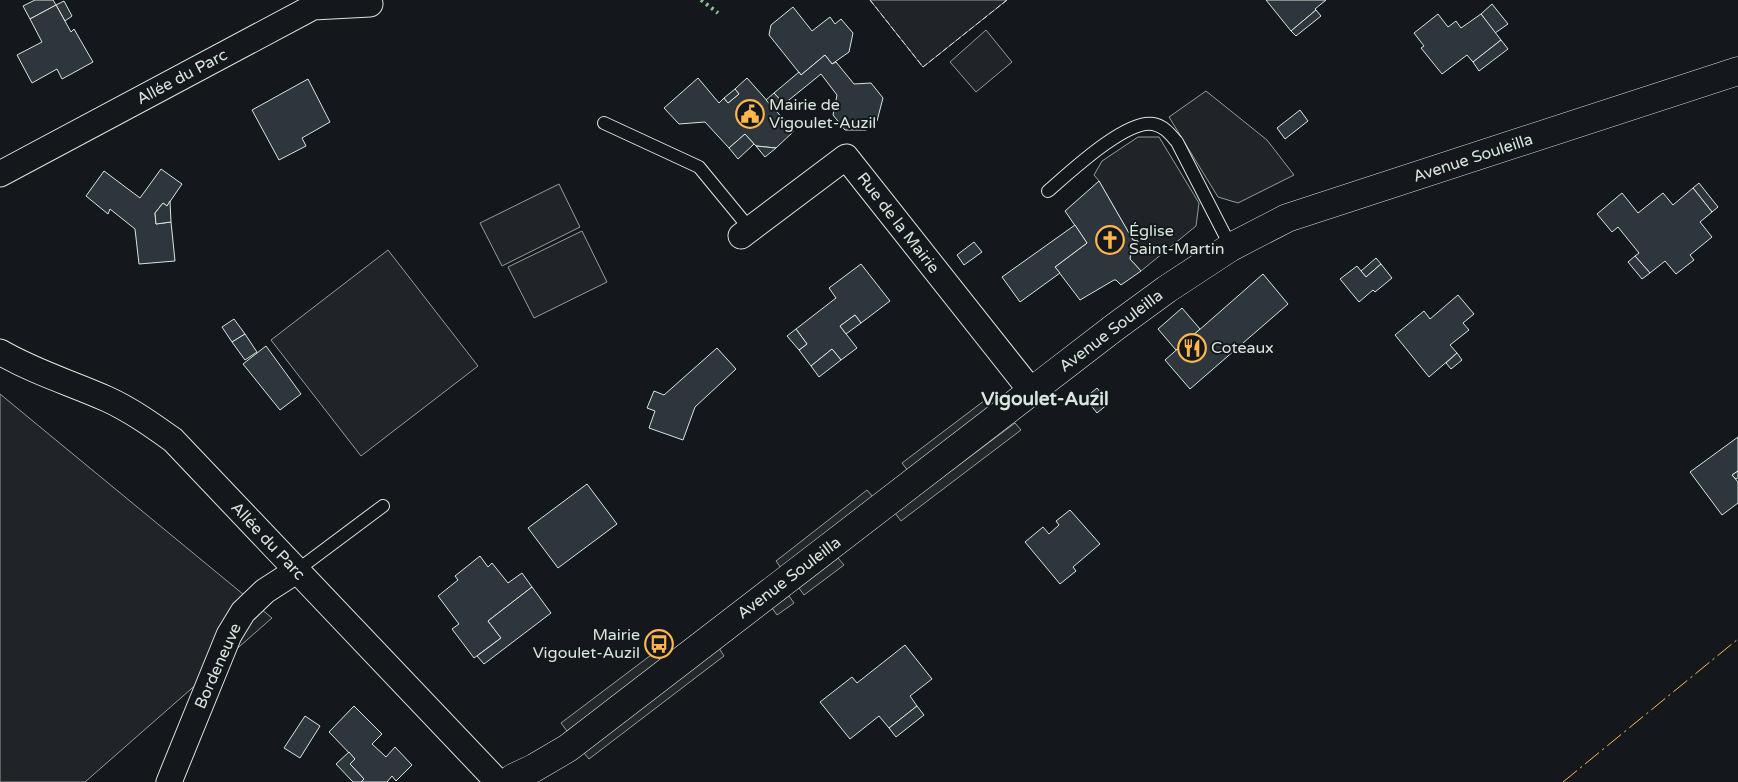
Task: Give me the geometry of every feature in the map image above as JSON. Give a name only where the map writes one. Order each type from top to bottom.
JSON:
[{"type":"street","name":"Allée du Parc","points":[[0,174],[312,7],[370,4]]},
{"type":"street","name":"Avenue Souleilla","points":[[508,781],[568,748],[1167,289],[1231,248],[1287,218],[1738,71]]},
{"type":"street","name":"Rue de la Mairie","points":[[745,232],[846,157],[1032,392]]},
{"type":"street","name":"Allée du Parc","points":[[0,352],[18,363],[108,400],[143,418],[173,440],[296,571],[508,781]]},
{"type":"street","name":"Bordeneuve","points":[[169,782],[234,627],[243,612],[264,591],[296,571]]},
{"type":"street","name":"Avenue Souleilla","points":[[546,782],[568,748]]},
{"type":"lane","points":[[604,123],[699,167],[745,232]]},
{"type":"lane","points":[[1048,191],[1115,136],[1139,125],[1153,123],[1166,128],[1178,142],[1231,248]]},
{"type":"lane","points":[[296,571],[383,506]]},
{"type":"shaded area","points":[[870,0],[1007,0],[923,67]]},
{"type":"shaded area","points":[[986,30],[1012,62],[976,92],[950,62]]},
{"type":"shaded area","points":[[1206,91],[1267,140],[1294,175],[1238,203],[1218,197],[1169,117]]},
{"type":"shaded area","points":[[1138,137],[1159,137],[1199,203],[1196,226],[1141,271],[1130,259],[1132,244],[1138,244],[1138,241],[1133,240],[1094,175],[1102,161]]},
{"type":"shaded area","points":[[559,184],[580,227],[502,266],[480,223]]},
{"type":"shaded area","points":[[582,231],[607,282],[534,318],[508,267]]},
{"type":"shaded area","points":[[388,250],[478,366],[361,456],[271,340]]},
{"type":"shaded area","points":[[0,394],[272,618],[85,782],[0,782]]},
{"type":"shaded area","points":[[993,394],[999,402],[908,471],[902,463]]},
{"type":"shaded area","points":[[1015,423],[1021,430],[901,521],[895,513]]},
{"type":"shaded area","points":[[867,490],[873,497],[781,568],[776,561]]},
{"type":"shaded area","points":[[838,558],[844,565],[804,595],[799,588]]},
{"type":"shaded area","points":[[789,596],[794,603],[777,615],[772,608]]},
{"type":"shaded area","points":[[719,648],[724,656],[589,759],[583,752]]},
{"type":"shaded area","points":[[655,652],[661,661],[567,731],[561,723]]},
{"type":"building","points":[[35,0],[53,0],[56,5],[30,19],[23,6]]},
{"type":"building","points":[[1266,0],[1326,0],[1291,31]]},
{"type":"building","points":[[64,1],[72,16],[65,21],[56,5]]},
{"type":"building","points":[[1492,4],[1508,24],[1495,33],[1481,14]]},
{"type":"building","points":[[56,5],[71,32],[74,29],[93,62],[62,79],[57,69],[32,83],[17,55],[42,42],[30,19]]},
{"type":"building","points":[[793,7],[812,31],[830,17],[835,24],[841,19],[853,33],[849,52],[832,64],[825,55],[801,75],[769,35],[771,25]]},
{"type":"building","points":[[1316,10],[1321,16],[1296,36],[1291,31]]},
{"type":"building","points":[[1438,14],[1448,27],[1456,21],[1461,28],[1481,14],[1501,40],[1473,62],[1467,55],[1442,74],[1421,48],[1424,46],[1414,33]]},
{"type":"building","points":[[1501,40],[1508,49],[1479,71],[1473,62]]},
{"type":"building","points":[[825,55],[832,64],[836,62],[854,84],[871,83],[883,98],[877,121],[866,130],[845,130],[833,115],[837,95],[821,74],[784,104],[774,93],[799,72],[801,75]]},
{"type":"building","points":[[698,78],[719,103],[724,98],[728,103],[739,94],[735,89],[747,78],[794,131],[776,148],[756,146],[745,134],[729,148],[705,122],[679,124],[664,108]]},
{"type":"building","points":[[308,79],[330,122],[302,138],[306,146],[279,160],[252,110]]},
{"type":"building","points":[[735,89],[739,94],[728,103],[724,98]]},
{"type":"building","points":[[774,93],[784,104],[776,111],[766,100]]},
{"type":"building","points":[[1300,110],[1308,121],[1285,139],[1277,128]]},
{"type":"building","points":[[745,134],[754,144],[738,159],[729,148]]},
{"type":"building","points":[[756,146],[776,148],[765,157]]},
{"type":"building","points":[[161,169],[182,184],[167,206],[163,203],[155,213],[156,224],[171,222],[175,261],[139,264],[135,229],[110,209],[108,214],[86,196],[104,171],[140,198]]},
{"type":"building","name":"Église Saint-Martin","points":[[1099,181],[1133,240],[1138,241],[1138,244],[1132,244],[1130,259],[1141,271],[1121,285],[1114,280],[1080,300],[1055,267],[1087,243],[1065,211]]},
{"type":"building","points":[[1699,183],[1718,207],[1712,212],[1693,188]]},
{"type":"building","points":[[1693,188],[1712,212],[1700,222],[1712,237],[1690,255],[1694,260],[1676,274],[1665,261],[1650,273],[1635,256],[1639,253],[1618,227],[1612,232],[1597,214],[1622,193],[1638,213],[1663,193],[1673,205]]},
{"type":"building","points":[[170,201],[171,222],[156,224],[155,213],[163,203],[167,206]]},
{"type":"building","points":[[1075,225],[1087,243],[1055,267],[1060,273],[1020,302],[1002,277]]},
{"type":"building","points":[[974,242],[982,252],[964,265],[957,255]]},
{"type":"building","points":[[1635,256],[1650,273],[1642,279],[1628,262]]},
{"type":"building","points":[[1376,258],[1381,264],[1366,277],[1361,271]]},
{"type":"building","points":[[861,264],[890,301],[861,323],[855,315],[840,326],[857,348],[841,360],[832,349],[811,366],[799,350],[807,344],[796,329],[836,298],[829,288]]},
{"type":"building","points":[[1381,264],[1392,278],[1359,302],[1340,279],[1357,266],[1366,277]]},
{"type":"building","points":[[1263,274],[1288,304],[1190,389],[1165,360]]},
{"type":"building","points":[[1458,295],[1474,314],[1463,323],[1469,330],[1450,345],[1457,353],[1429,377],[1395,335],[1424,311],[1430,319]]},
{"type":"building","points":[[1182,308],[1200,329],[1176,350],[1158,329]]},
{"type":"building","points":[[855,315],[861,323],[846,334],[840,326]]},
{"type":"building","points":[[234,319],[245,334],[232,342],[222,327]]},
{"type":"building","points":[[796,329],[807,344],[799,350],[787,336]]},
{"type":"building","points":[[245,334],[257,352],[245,360],[232,342]]},
{"type":"building","points":[[266,346],[301,394],[280,410],[243,364]]},
{"type":"building","points":[[717,348],[736,369],[695,407],[683,440],[649,428],[655,411],[647,408],[654,391],[664,395]]},
{"type":"building","points":[[832,349],[841,360],[819,377],[811,366]]},
{"type":"building","points":[[1457,353],[1462,360],[1451,369],[1446,363]]},
{"type":"building","points":[[1097,388],[1109,403],[1097,413],[1085,398]]},
{"type":"building","points":[[1738,437],[1738,471],[1732,475],[1738,482],[1738,503],[1722,515],[1690,472]]},
{"type":"building","points":[[1738,471],[1738,478],[1736,479],[1732,475]]},
{"type":"building","points":[[587,484],[617,524],[558,568],[528,528]]},
{"type":"building","points":[[1070,510],[1100,544],[1073,567],[1076,571],[1060,584],[1025,542],[1043,527],[1049,534],[1059,525],[1056,521]]},
{"type":"building","points":[[480,556],[488,567],[492,563],[508,583],[522,573],[532,587],[488,621],[501,638],[474,658],[452,629],[459,624],[438,596],[458,580],[455,576]]},
{"type":"building","points":[[532,587],[551,613],[484,664],[477,656],[501,638],[488,621]]},
{"type":"building","points":[[905,645],[932,679],[910,696],[917,706],[889,728],[879,716],[850,739],[820,702],[852,677],[857,683]]},
{"type":"building","points":[[354,706],[382,734],[372,744],[386,757],[395,747],[412,765],[396,781],[392,776],[387,782],[361,782],[364,779],[350,764],[355,759],[329,732]]},
{"type":"building","points":[[917,706],[924,715],[896,737],[889,728]]},
{"type":"building","points":[[305,716],[320,726],[300,758],[284,748]]},
{"type":"building","points":[[349,752],[355,759],[350,764],[364,779],[361,782],[353,782],[336,764]]},
{"type":"hedge","points":[[701,0],[718,13]]},
{"type":"fence","points":[[870,0],[923,67],[1007,0]]},
{"type":"power","points":[[1563,782],[1738,639]]},
{"type":"place","name":"Mairie de Vigoulet-Auzil","points":[[750,114]]},
{"type":"place","name":"Église Saint-Martin","points":[[1110,240]]},
{"type":"place","name":"Coteaux","points":[[1192,348]]},
{"type":"place","name":"Mairie Vigoulet-Auzil","points":[[659,644]]},
{"type":"district","name":"Vigoulet-Auzil","points":[[1045,399]]}]
